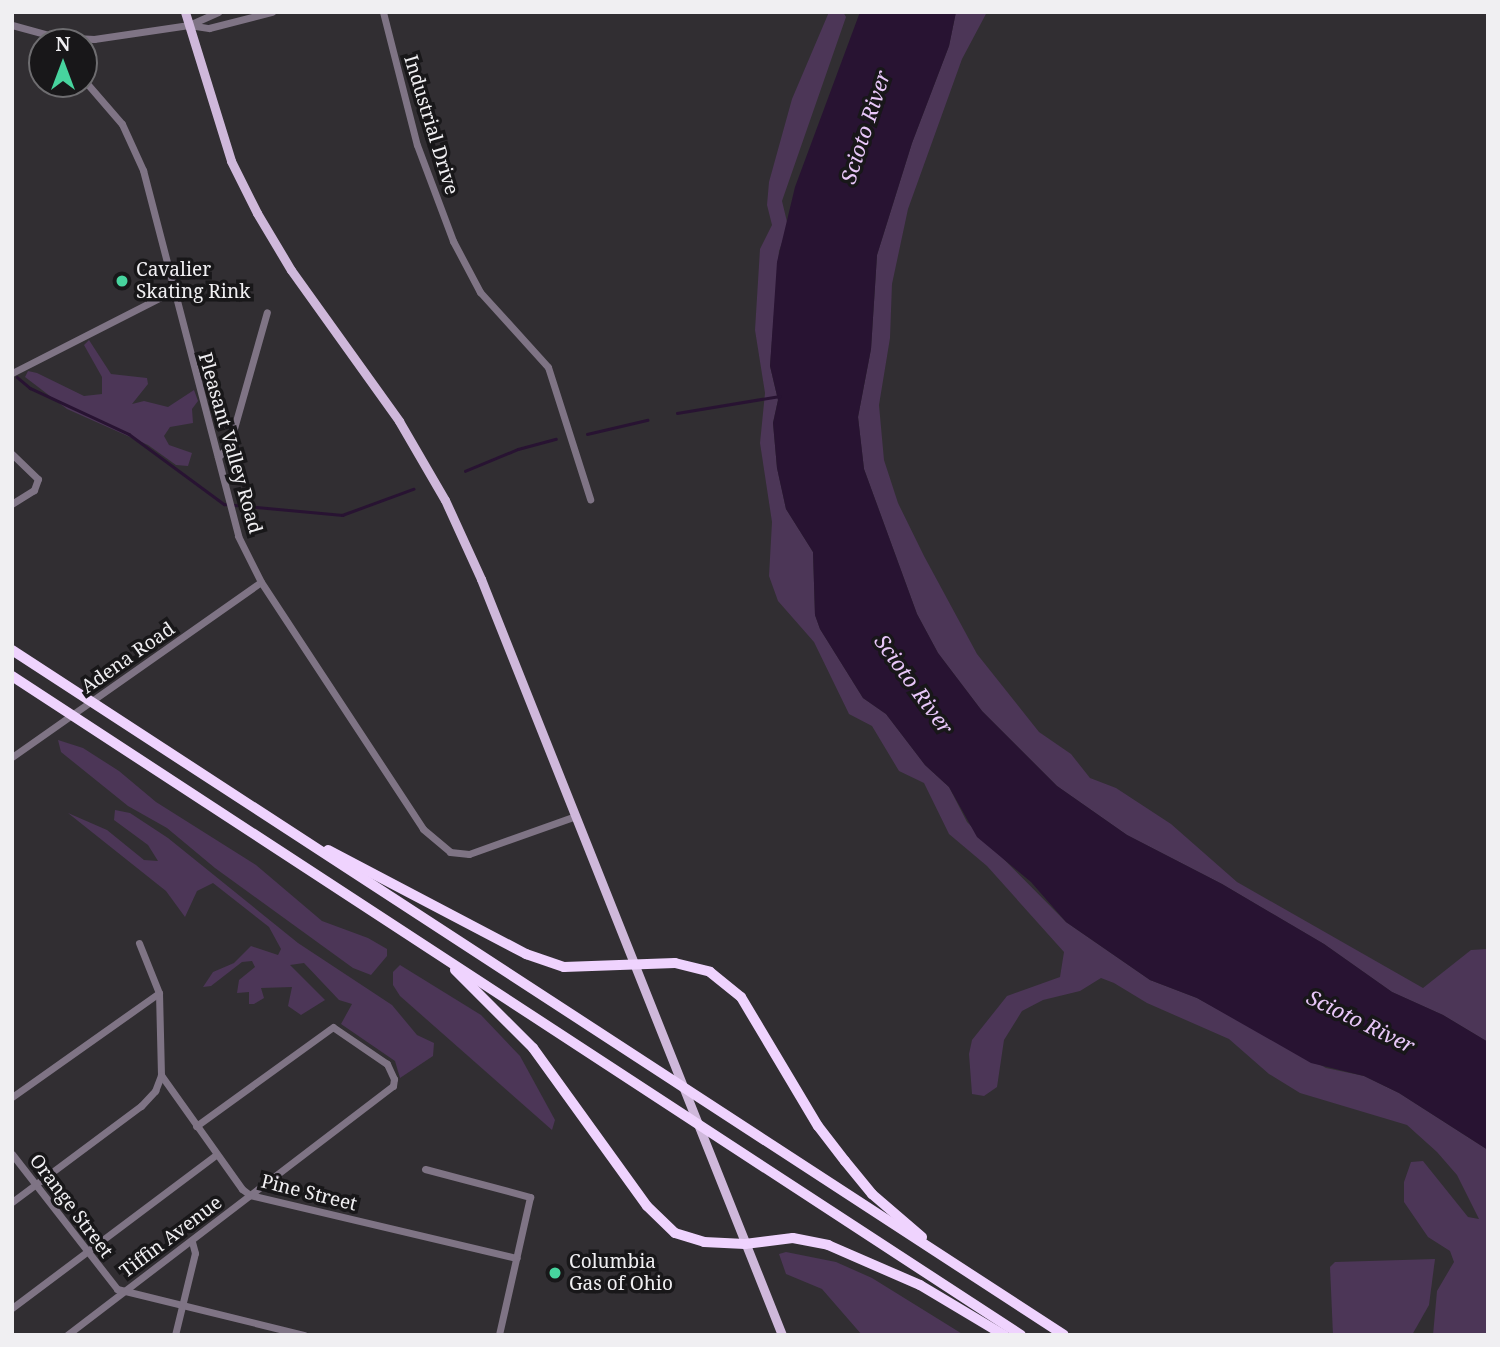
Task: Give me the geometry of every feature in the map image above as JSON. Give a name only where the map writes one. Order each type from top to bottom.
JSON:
[{"type":"highway","points":[[12,650],[313,844],[723,1116],[1063,1335]]},
{"type":"highway","points":[[12,676],[1021,1335]]},
{"type":"highway","points":[[313,844],[343,855],[526,954],[564,967],[632,962],[675,963],[710,972],[741,997],[818,1126],[872,1194],[956,1265]]},
{"type":"highway","points":[[447,959],[533,1048],[662,1224],[686,1238],[745,1244],[793,1238],[828,1245],[920,1285],[1004,1335]]},
{"type":"main road","points":[[186,12],[231,161],[257,213],[291,270],[399,421],[445,500],[491,603],[573,817],[782,1335]]},
{"type":"street","points":[[98,38],[189,25],[218,12]]},
{"type":"street","points":[[189,25],[209,29],[272,12]]},
{"type":"street","name":"Industrial Drive","points":[[383,12],[417,145],[453,241],[480,292],[548,367],[590,499]]},
{"type":"street","name":"Pleasant Valley Road","points":[[98,96],[122,124],[137,154],[171,292],[231,512],[261,582],[434,842],[450,852],[477,853],[573,817]]},
{"type":"street","points":[[12,373],[171,292]]},
{"type":"street","points":[[218,457],[229,446],[267,312]]},
{"type":"street","points":[[12,454],[38,479],[34,490],[12,504]]},
{"type":"street","name":"Adena Road","points":[[12,758],[261,582]]},
{"type":"street","points":[[12,1202],[141,1106],[155,1091],[161,1075],[159,993],[139,943]]},
{"type":"street","points":[[12,1097],[159,993]]},
{"type":"street","name":"Tiffin Avenue","points":[[67,1335],[393,1086],[387,1064],[333,1027],[196,1126]]},
{"type":"street","name":"Pine Street","points":[[161,1075],[196,1126],[250,1195],[517,1258]]},
{"type":"street","name":"Orange Street","points":[[12,1154],[111,1285],[125,1292],[304,1335]]},
{"type":"street","points":[[12,1308],[217,1154]]},
{"type":"street","points":[[425,1169],[530,1196],[499,1335]]},
{"type":"street","points":[[175,1335],[195,1253],[192,1242]]},
{"type":"shaded area","points":[[829,12],[843,12],[846,17],[782,201],[788,226],[779,251],[770,366],[778,400],[773,423],[777,468],[786,509],[813,552],[815,615],[820,629],[863,698],[886,714],[925,765],[949,787],[967,822],[1066,922],[1150,980],[1197,998],[1326,1068],[1364,1076],[1399,1093],[1488,1150],[1488,1335],[1433,1335],[1437,1291],[1454,1262],[1450,1251],[1428,1237],[1404,1202],[1404,1182],[1411,1162],[1423,1161],[1468,1217],[1479,1219],[1457,1175],[1437,1152],[1407,1125],[1300,1093],[1269,1074],[1229,1039],[1147,1003],[1114,983],[1101,978],[1080,991],[1043,1000],[1022,1011],[1004,1040],[997,1087],[984,1096],[972,1094],[969,1054],[972,1040],[1007,996],[1060,977],[1064,952],[987,866],[949,834],[924,783],[899,771],[872,726],[849,714],[814,642],[778,601],[769,576],[772,522],[760,443],[765,393],[755,330],[760,249],[772,225],[767,205],[769,182],[792,99]]},
{"type":"shaded area","points":[[956,12],[987,12],[962,59],[908,209],[892,284],[890,338],[879,405],[884,460],[898,503],[924,556],[977,654],[1039,732],[1071,754],[1090,778],[1116,788],[1171,824],[1237,882],[1423,988],[1471,950],[1488,949],[1488,1042],[1443,1015],[1392,992],[1324,944],[1222,884],[1127,835],[1057,786],[982,711],[938,653],[917,614],[864,469],[858,417],[871,349],[877,255],[912,143],[949,46]]},
{"type":"shaded area","points":[[89,340],[111,374],[147,378],[148,384],[132,404],[144,401],[168,407],[194,390],[198,401],[192,409],[193,423],[170,427],[164,436],[169,445],[192,453],[188,466],[176,465],[148,445],[67,409],[25,377],[28,371],[84,396],[102,394],[102,377],[84,345]]},
{"type":"shaded area","points":[[58,740],[83,748],[119,771],[156,802],[256,865],[322,921],[368,938],[387,949],[387,956],[371,975],[353,968],[215,868],[167,828],[128,806],[61,752]]},
{"type":"shaded area","points":[[115,810],[130,813],[168,838],[298,943],[392,1005],[417,1035],[434,1043],[433,1056],[400,1078],[395,1061],[341,1024],[352,1004],[339,1000],[304,963],[290,965],[325,1000],[301,1015],[288,1006],[292,987],[261,988],[264,998],[254,1004],[249,1004],[249,992],[237,993],[239,980],[255,967],[252,961],[242,962],[211,986],[203,987],[213,972],[234,963],[251,946],[278,955],[281,949],[269,927],[213,883],[197,891],[185,917],[166,891],[68,813],[107,830],[144,860],[158,861],[148,845],[114,820]]},
{"type":"shaded area","points":[[400,965],[481,1015],[520,1056],[555,1120],[552,1130],[400,996],[393,985],[393,972]]},
{"type":"shaded area","points":[[786,1252],[836,1262],[872,1278],[964,1335],[862,1335],[822,1289],[786,1274],[779,1254]]},
{"type":"shaded area","points":[[1435,1259],[1429,1305],[1412,1335],[1333,1335],[1330,1267],[1335,1262]]},
{"type":"water","name":"Scioto River","points":[[860,12],[956,12],[949,46],[912,143],[877,255],[871,349],[858,417],[864,469],[917,614],[938,653],[982,711],[1057,786],[1127,835],[1222,884],[1324,944],[1392,992],[1443,1015],[1488,1042],[1488,1150],[1399,1093],[1364,1076],[1311,1063],[1197,998],[1150,980],[1066,922],[1031,882],[977,837],[949,787],[925,765],[886,714],[863,698],[820,629],[815,615],[813,552],[786,509],[777,468],[773,423],[778,400],[770,366],[777,262],[795,187]]},
{"type":"waterway","points":[[17,377],[30,388],[129,434],[224,504],[342,515],[413,489]]},
{"type":"waterway","points":[[677,413],[780,396]]},
{"type":"waterway","points":[[587,434],[647,420]]},
{"type":"waterway","points":[[465,471],[518,449],[556,439]]},
{"type":"place","name":"Cavalier Skating Rink","points":[[122,281]]},
{"type":"place","name":"Columbia Gas of Ohio","points":[[555,1273]]}]
